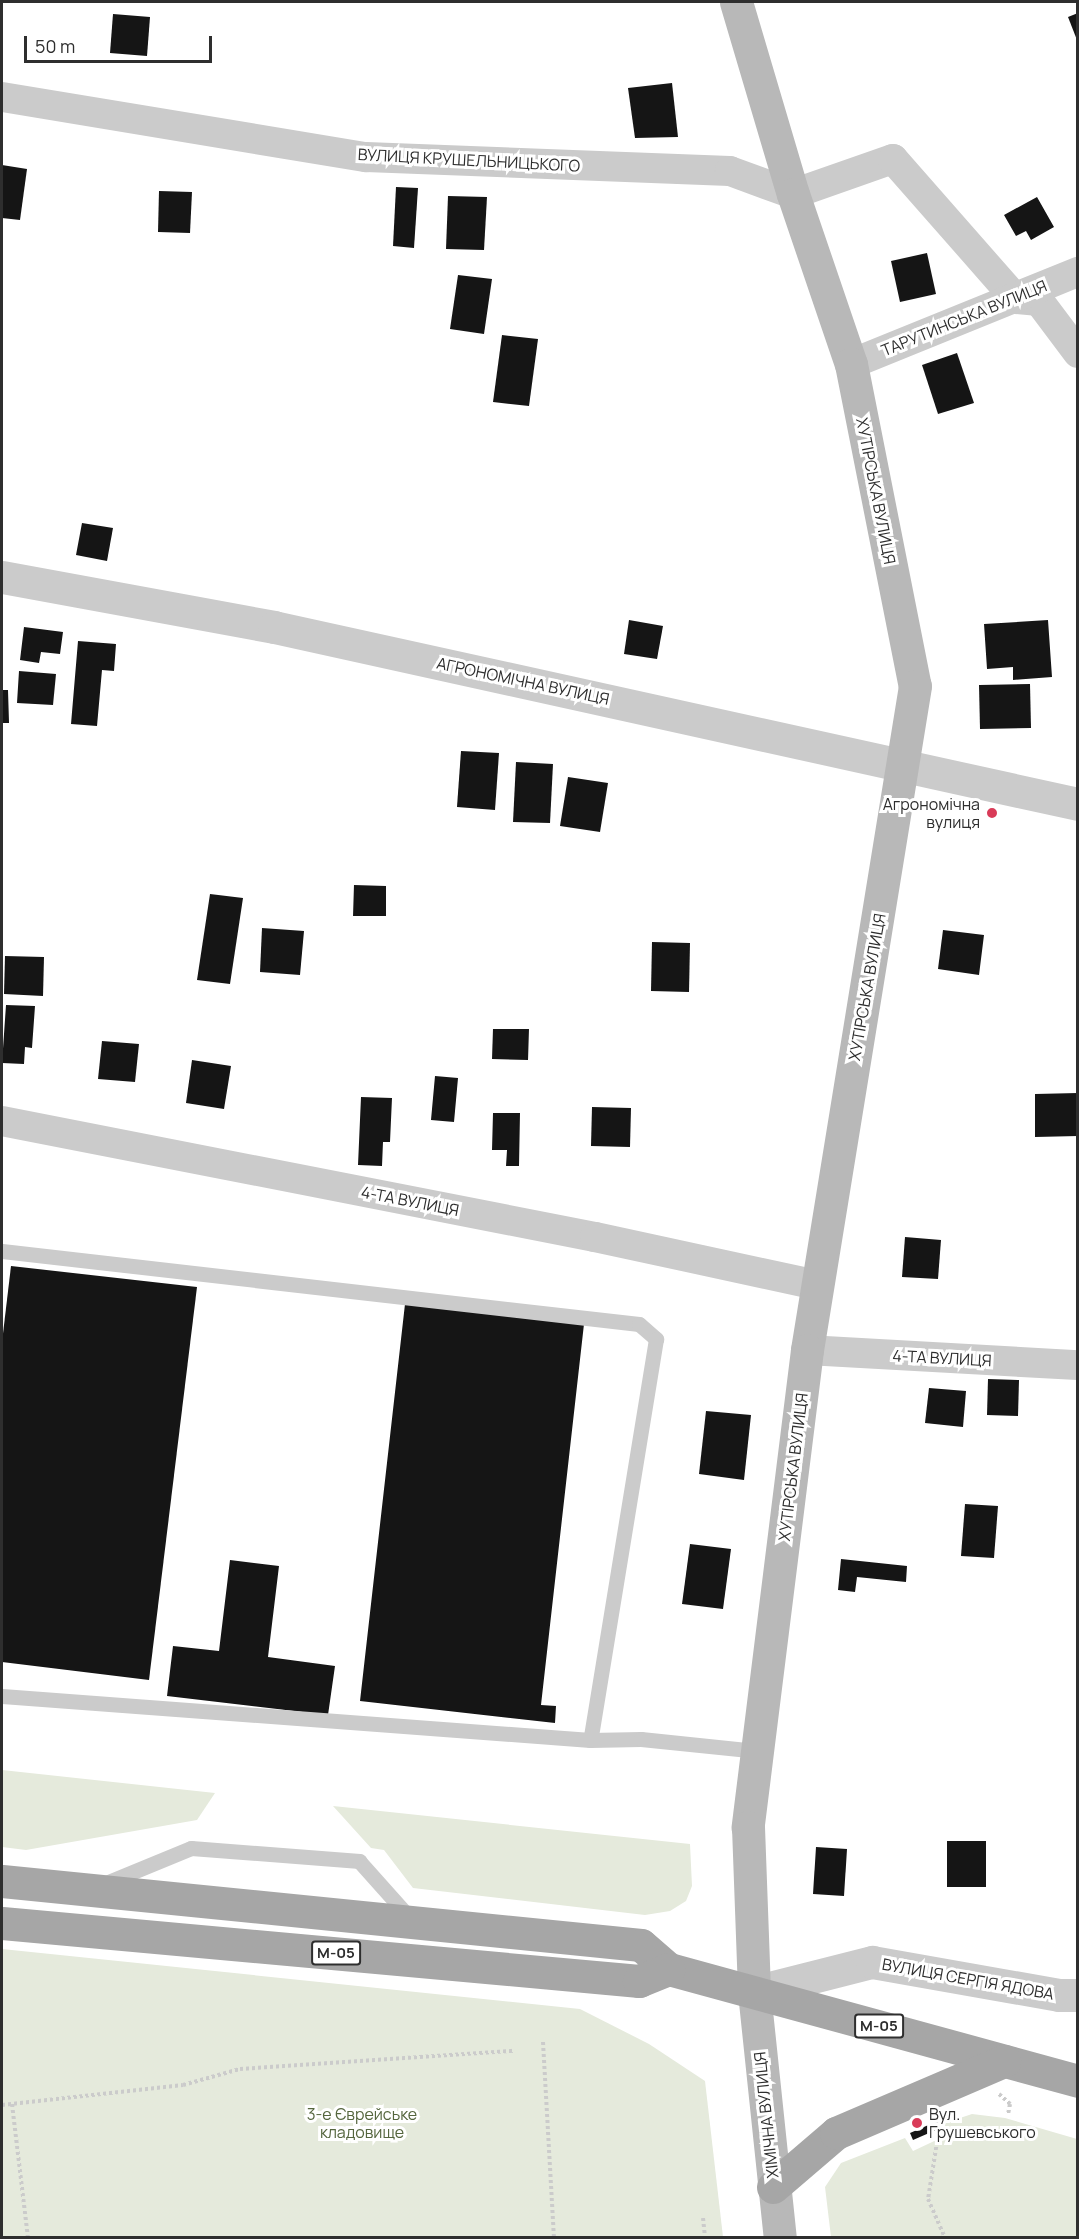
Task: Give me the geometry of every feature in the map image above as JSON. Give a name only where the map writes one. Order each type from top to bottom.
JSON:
[{"type":"main road","name":"ХУТІРСЬКА ВУЛИЦЯ","points":[[736,2],[793,194],[851,364],[915,686],[905,764],[807,1350],[748,1827],[754,1992]]},
{"type":"main road","name":"М-05","points":[[2,1881],[641,1945],[669,1969],[754,1992],[998,2074],[1077,2081]]},
{"type":"main road","name":"М-05","points":[[2,1923],[639,1981],[669,1969]]},
{"type":"main road","name":"ХІМІЧНА ВУЛИЦЯ","points":[[754,1992],[780,2238]]},
{"type":"main road","points":[[773,2187],[836,2133],[998,2074]]},
{"type":"street","name":"ВУЛИЦЯ КРУШЕЛЬНИЦЬКОГО","points":[[2,97],[366,157],[730,171],[793,194]]},
{"type":"street","points":[[793,194],[893,159],[1016,299],[1039,301],[1077,353]]},
{"type":"street","name":"ТАРУТИНСЬКА ВУЛИЦЯ","points":[[851,364],[1016,299],[1077,272]]},
{"type":"street","name":"АГРОНОМІЧНА ВУЛИЦЯ","points":[[2,577],[274,627],[905,764],[1077,804]]},
{"type":"street","name":"4-ТА ВУЛИЦЯ","points":[[2,1121],[595,1237],[817,1284]]},
{"type":"street","name":"4-ТА ВУЛИЦЯ","points":[[807,1350],[1077,1365]]},
{"type":"street","name":"ВУЛИЦЯ СЕРГІЯ ЯДОВА","points":[[754,1992],[872,1962],[1059,1995],[1077,1995]]},
{"type":"lane","points":[[2,1251],[639,1324],[656,1339],[590,1740]]},
{"type":"lane","points":[[2,1696],[590,1740],[641,1739],[758,1751]]},
{"type":"lane","points":[[90,1890],[191,1848],[359,1861],[415,1923]]},
{"type":"path","points":[[543,2042],[554,2238]]},
{"type":"path","points":[[2,2105],[183,2085],[240,2069],[513,2051]]},
{"type":"path","points":[[998,2074],[1010,2104],[1008,2114]]},
{"type":"path","points":[[12,2104],[28,2238]]},
{"type":"path","points":[[932,2113],[939,2128],[928,2199],[945,2238]]},
{"type":"path","points":[[703,2218],[705,2238]]},
{"type":"green space","points":[[2,1770],[215,1793],[197,1820],[26,1850],[2,1847]]},
{"type":"green space","points":[[333,1806],[690,1844],[692,1886],[686,1901],[670,1911],[645,1915],[413,1888],[384,1850],[371,1848]]},
{"type":"green space","name":"3-е Єврейське кладовище","points":[[2,1949],[580,2009],[649,2044],[705,2081],[723,2237],[2,2237]]},
{"type":"green space","points":[[972,2114],[1005,2118],[1077,2139],[1077,2237],[831,2237],[825,2187],[841,2163],[905,2138],[913,2151],[945,2136],[942,2124]]},
{"type":"building","points":[[1078,13],[1078,40],[1077,40],[1068,17]]},
{"type":"building","points":[[113,14],[150,17],[147,56],[110,53]]},
{"type":"building","points":[[672,83],[678,137],[635,138],[628,88]]},
{"type":"building","points":[[2,165],[27,169],[20,220],[2,218]]},
{"type":"building","points":[[396,187],[418,188],[414,248],[393,246]]},
{"type":"building","points":[[159,191],[192,192],[190,233],[158,232]]},
{"type":"building","points":[[448,196],[487,197],[484,250],[446,249]]},
{"type":"building","points":[[1037,197],[1054,227],[1031,240],[1026,231],[1016,236],[1004,215]]},
{"type":"building","points":[[927,253],[936,294],[900,302],[891,261]]},
{"type":"building","points":[[458,275],[492,279],[484,334],[450,329]]},
{"type":"building","points":[[502,335],[538,339],[529,406],[493,402]]},
{"type":"building","points":[[957,353],[974,403],[938,414],[922,365]]},
{"type":"building","points":[[82,523],[113,528],[107,561],[76,555]]},
{"type":"building","points":[[629,620],[663,626],[657,659],[624,654]]},
{"type":"building","points":[[1048,620],[1052,677],[1013,680],[1013,667],[987,669],[984,624]]},
{"type":"building","points":[[24,627],[63,632],[60,654],[41,652],[39,663],[20,660]]},
{"type":"building","points":[[78,641],[116,644],[114,671],[102,670],[97,726],[71,724]]},
{"type":"building","points":[[19,671],[56,674],[53,705],[17,703]]},
{"type":"building","points":[[1030,684],[1031,728],[980,729],[979,685]]},
{"type":"building","points":[[2,690],[8,690],[9,723],[2,723]]},
{"type":"building","points":[[461,751],[499,753],[495,810],[457,807]]},
{"type":"building","points":[[516,762],[553,764],[550,823],[513,822]]},
{"type":"building","points":[[568,777],[608,783],[600,832],[560,826]]},
{"type":"building","points":[[354,885],[386,886],[386,916],[353,916]]},
{"type":"building","points":[[210,894],[243,898],[230,984],[197,980]]},
{"type":"building","points":[[262,928],[304,931],[300,975],[260,972]]},
{"type":"building","points":[[943,930],[984,935],[979,975],[938,969]]},
{"type":"building","points":[[652,942],[690,943],[689,992],[651,991]]},
{"type":"building","points":[[5,956],[44,957],[43,996],[4,994]]},
{"type":"building","points":[[6,1005],[35,1006],[32,1048],[25,1047],[24,1064],[2,1063]]},
{"type":"building","points":[[493,1029],[529,1029],[528,1060],[492,1059]]},
{"type":"building","points":[[102,1041],[139,1044],[135,1082],[98,1079]]},
{"type":"building","points":[[192,1060],[231,1066],[224,1109],[186,1103]]},
{"type":"building","points":[[435,1076],[458,1078],[454,1122],[431,1120]]},
{"type":"building","points":[[1078,1093],[1078,1136],[1035,1137],[1035,1094]]},
{"type":"building","points":[[361,1097],[392,1098],[390,1142],[383,1142],[382,1166],[358,1165]]},
{"type":"building","points":[[592,1107],[631,1108],[630,1147],[591,1146]]},
{"type":"building","points":[[493,1113],[520,1113],[519,1166],[506,1166],[507,1150],[492,1150]]},
{"type":"building","points":[[905,1237],[941,1240],[938,1279],[902,1277]]},
{"type":"building","points":[[11,1266],[197,1287],[149,1680],[2,1662],[2,1342]]},
{"type":"building","points":[[405,1304],[584,1324],[541,1705],[556,1706],[555,1723],[360,1701]]},
{"type":"building","points":[[988,1379],[1019,1380],[1018,1416],[987,1415]]},
{"type":"building","points":[[929,1388],[966,1391],[963,1427],[925,1423]]},
{"type":"building","points":[[706,1411],[751,1415],[744,1480],[699,1474]]},
{"type":"building","points":[[965,1504],[998,1506],[994,1558],[961,1556]]},
{"type":"building","points":[[690,1544],[731,1549],[723,1609],[682,1604]]},
{"type":"building","points":[[841,1559],[907,1566],[906,1582],[857,1577],[855,1592],[838,1590]]},
{"type":"building","points":[[230,1560],[279,1566],[268,1657],[335,1666],[328,1715],[167,1696],[173,1646],[219,1651]]},
{"type":"building","points":[[947,1841],[986,1841],[986,1887],[947,1887]]},
{"type":"building","points":[[816,1847],[847,1849],[844,1896],[813,1894]]},
{"type":"building","points":[[933,2123],[936,2130],[913,2140],[910,2133]]},
{"type":"place","name":"Агрономічна вулиця","points":[[992,813]]},
{"type":"place","name":"Вул. Грушевського","points":[[917,2123]]}]
